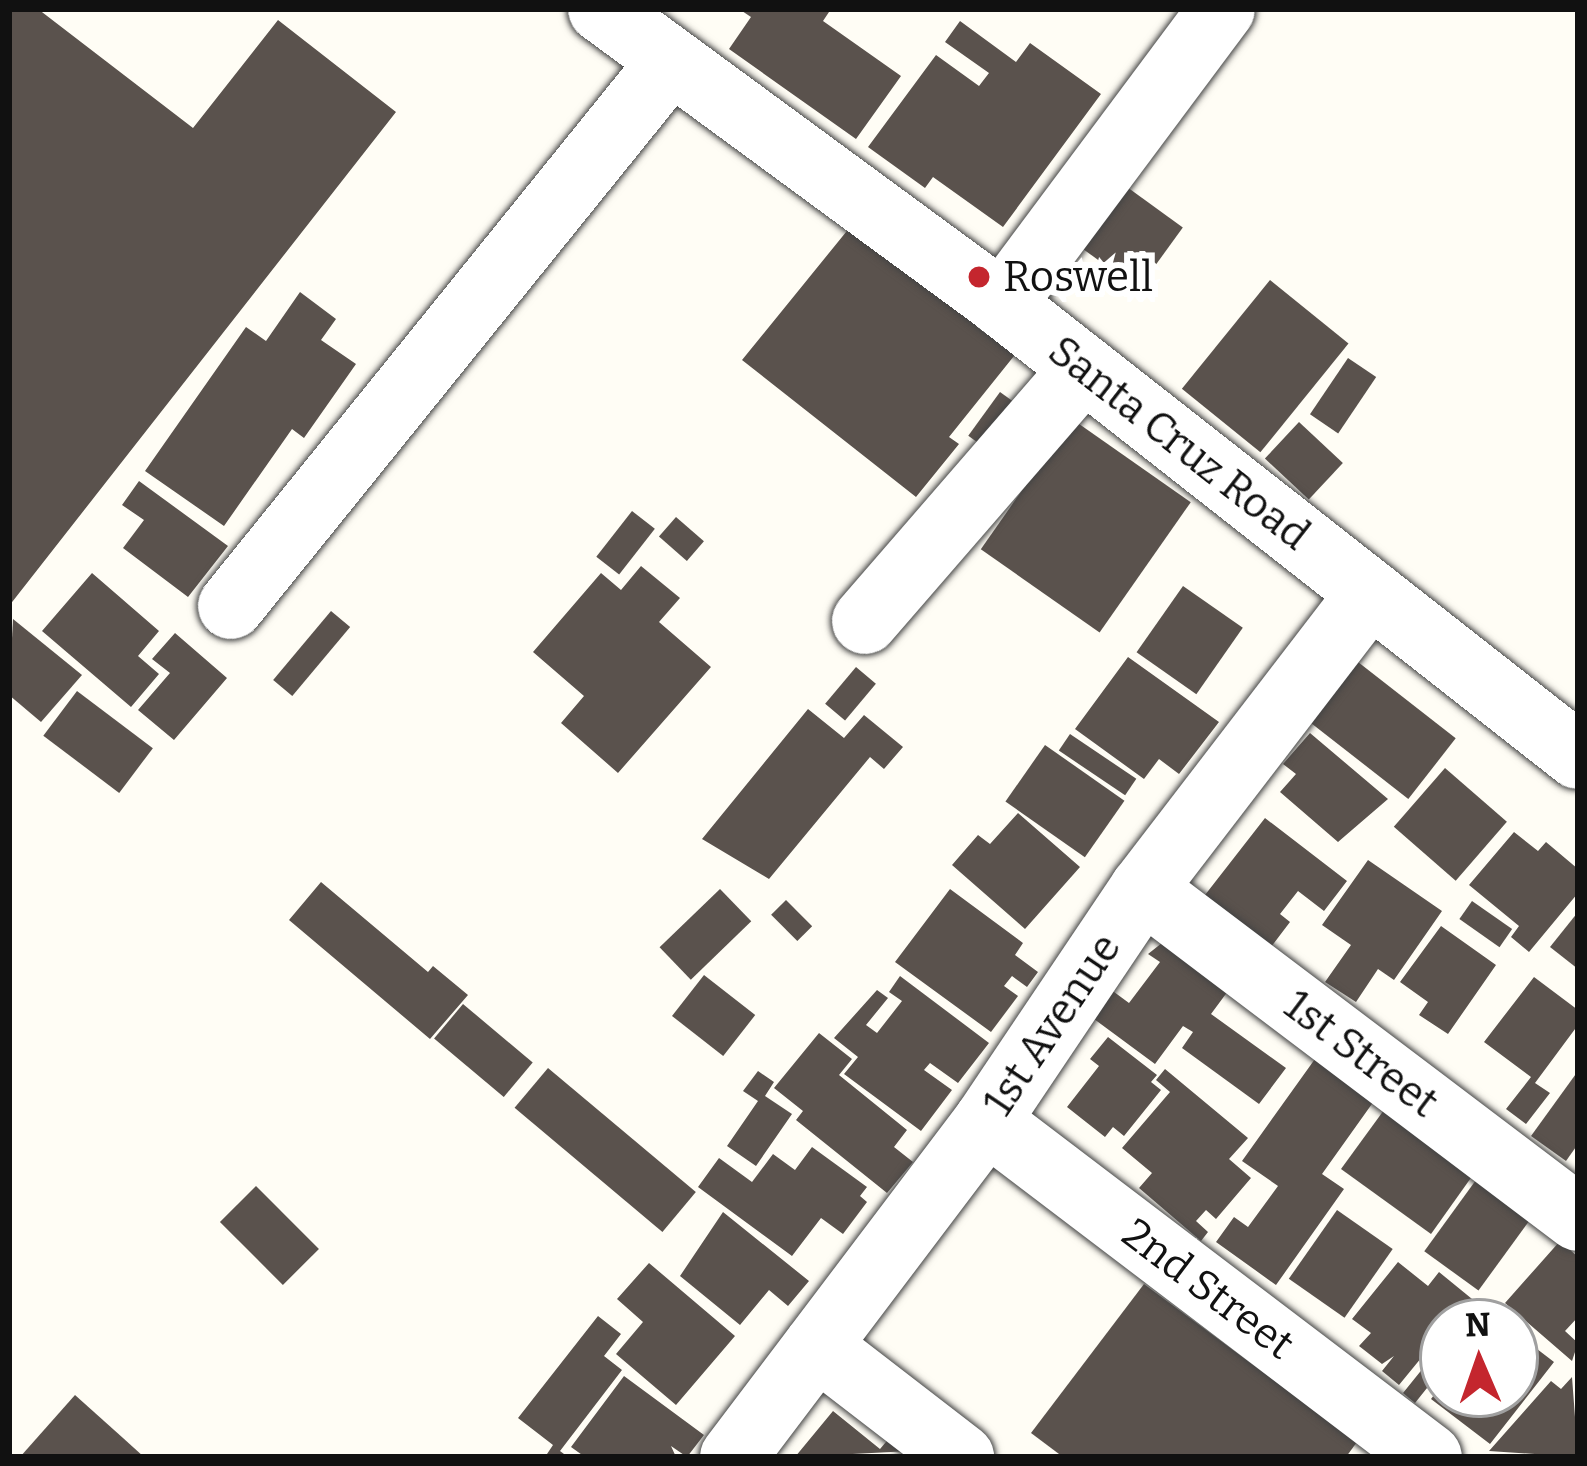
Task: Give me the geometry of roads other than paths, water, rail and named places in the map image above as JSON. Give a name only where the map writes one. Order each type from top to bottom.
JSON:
[{"type":"street","name":"Santa Cruz Road","points":[[602,9],[1002,304],[1578,756]]},
{"type":"street","points":[[1002,304],[1222,9]]},
{"type":"street","points":[[231,606],[671,61]]},
{"type":"street","points":[[865,621],[1083,369]]},
{"type":"street","name":"1st Avenue","points":[[733,1457],[986,1121],[1143,890],[1370,593]]},
{"type":"street","name":"1st Street","points":[[1143,890],[1578,1218]]},
{"type":"street","name":"2nd Street","points":[[986,1121],[1429,1457]]},
{"type":"street","points":[[817,1346],[961,1457]]},
{"type":"place","name":"Roswell","points":[[979,277]]}]
